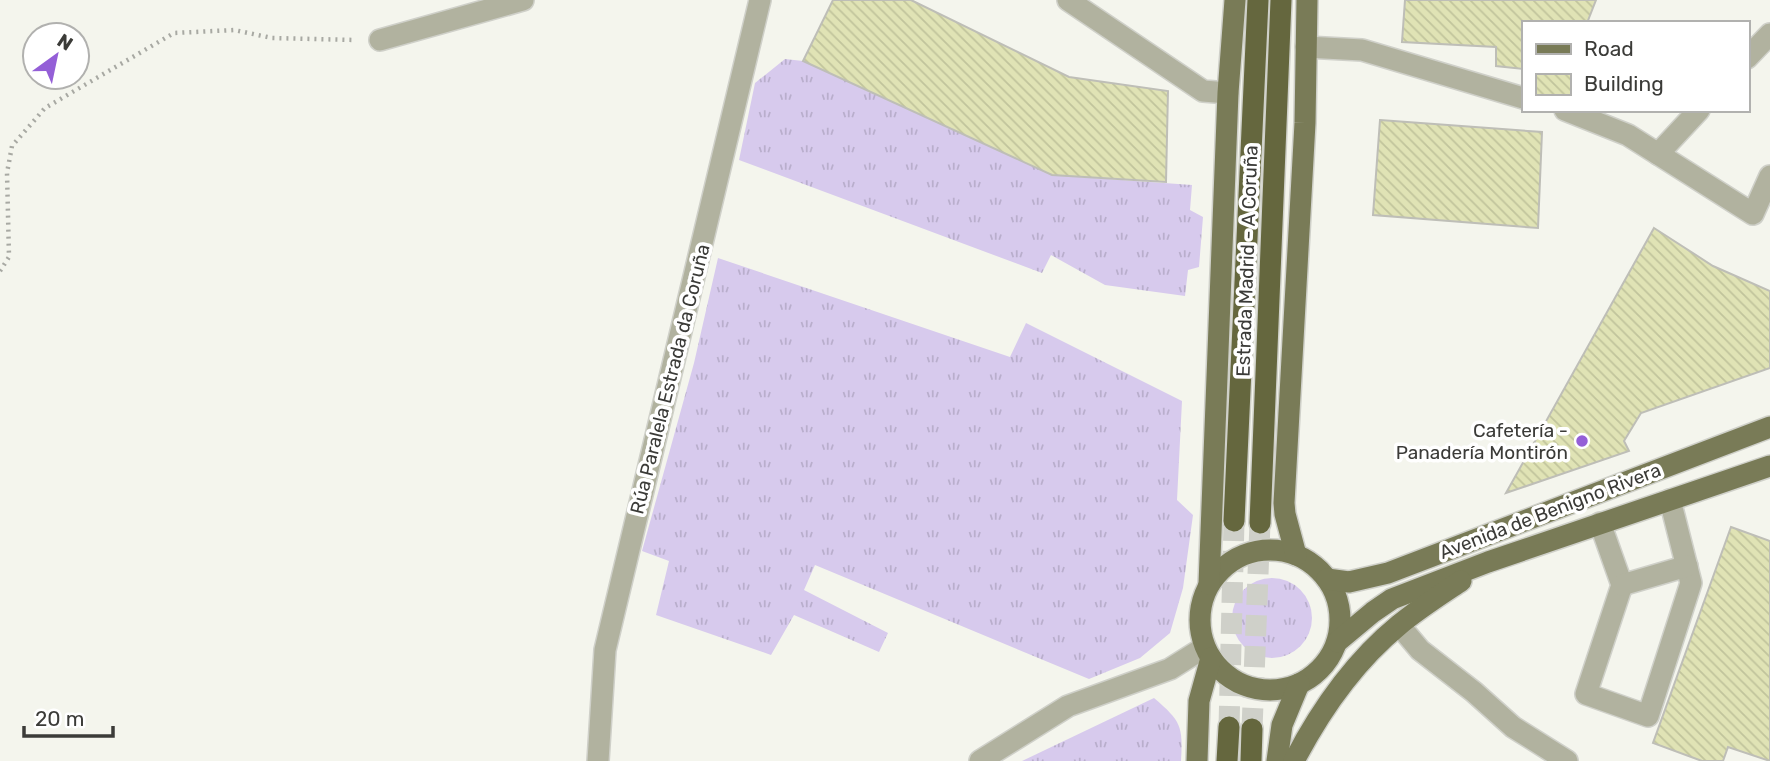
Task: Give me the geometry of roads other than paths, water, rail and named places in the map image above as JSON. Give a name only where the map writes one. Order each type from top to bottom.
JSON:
[{"type":"highway","name":"Estrada Madrid - A Coruña","points":[[1234,521],[1258,0]]},
{"type":"highway","name":"Estrada Madrid - A Coruña","points":[[1260,523],[1281,0]]},
{"type":"highway","points":[[1227,761],[1228,727]]},
{"type":"highway","points":[[1251,761],[1252,729]]},
{"type":"main road","points":[[1209,584],[1228,93],[1235,0]]},
{"type":"main road","points":[[1296,555],[1284,503],[1305,123],[1307,0]]},
{"type":"main road","name":"Avenida de Benigno Rivera","points":[[1327,579],[1349,582],[1388,573],[1770,428]]},
{"type":"main road","name":"Avenida de Benigno Rivera","points":[[1337,642],[1392,599],[1488,562],[1770,466]]},
{"type":"main road","points":[[1277,550],[1296,555],[1313,564],[1327,579],[1337,598],[1340,621],[1337,642],[1328,660],[1315,674],[1300,684],[1275,690],[1250,688],[1228,677],[1208,652],[1200,626],[1201,604],[1209,584],[1221,569],[1238,557],[1256,551],[1277,550]]},
{"type":"main road","points":[[1294,761],[1315,723],[1338,690],[1399,625],[1488,562]]},
{"type":"main road","points":[[1198,761],[1199,701],[1208,652]]},
{"type":"main road","points":[[1277,761],[1282,725],[1300,684]]},
{"type":"street","points":[[380,40],[523,0]]},
{"type":"street","name":"Rúa Paralela Estrada da Coruña","points":[[598,761],[605,650],[760,0]]},
{"type":"street","points":[[1068,0],[1203,91],[1228,93]]},
{"type":"street","points":[[1749,56],[1770,34]]},
{"type":"street","points":[[1306,47],[1362,50],[1522,97]]},
{"type":"street","points":[[1570,112],[1628,135],[1753,214],[1770,176]]},
{"type":"street","points":[[1658,154],[1697,112]]},
{"type":"street","points":[[1600,523],[1622,585],[1586,694],[1648,716],[1691,583],[1670,500]]},
{"type":"street","points":[[1622,585],[1687,566]]},
{"type":"street","points":[[1399,625],[1420,650],[1513,727],[1567,761]]},
{"type":"street","points":[[980,761],[1068,706],[1170,669],[1208,652]]},
{"type":"tunnel","points":[[1229,727],[1234,521]]},
{"type":"tunnel","points":[[1252,729],[1260,523]]},
{"type":"place","name":"Cafetería - Panadería Montirón","points":[[1582,441]]}]
